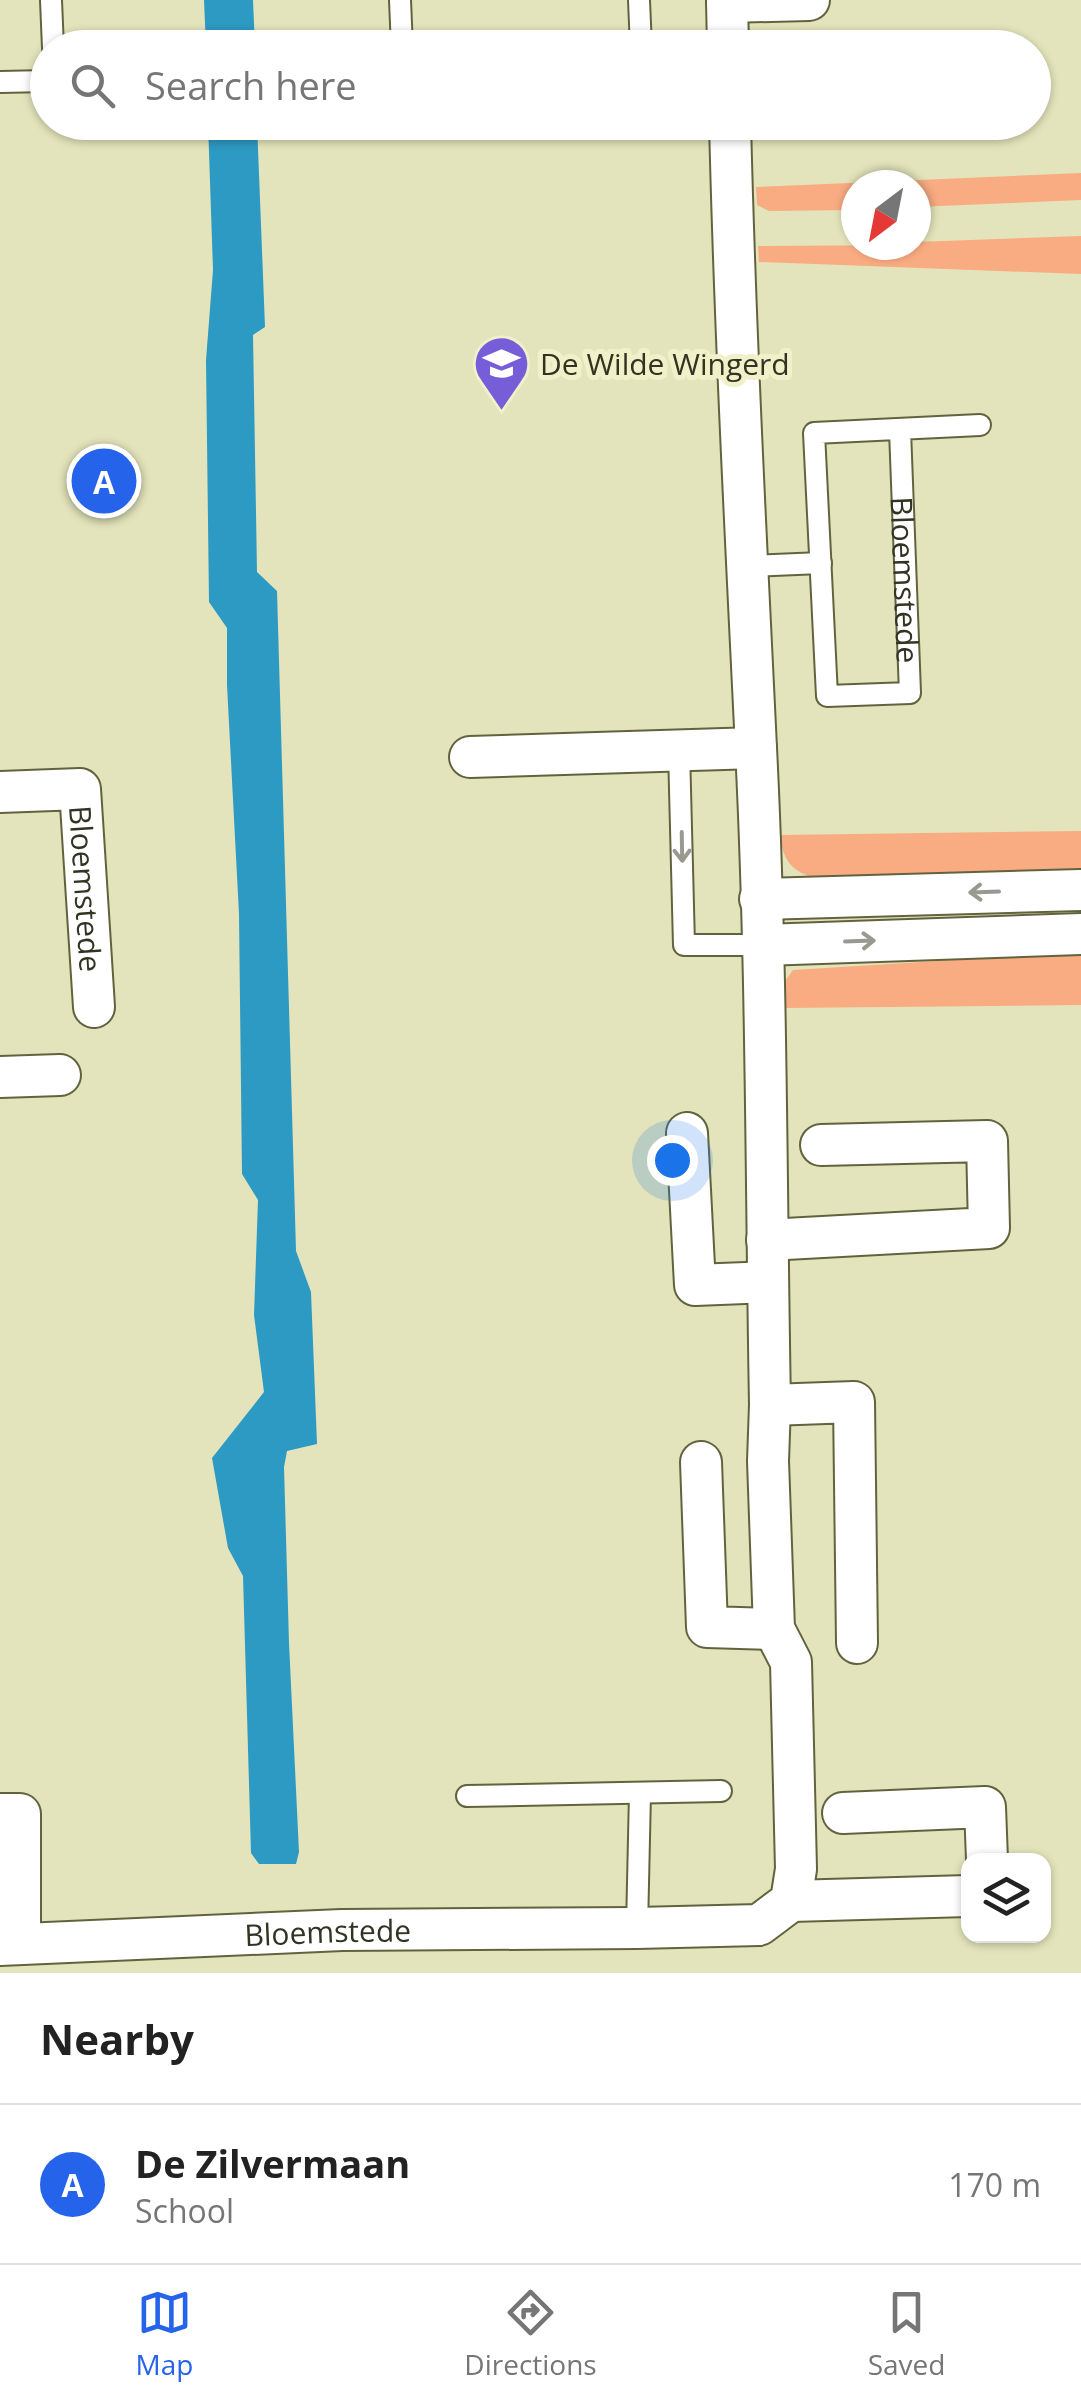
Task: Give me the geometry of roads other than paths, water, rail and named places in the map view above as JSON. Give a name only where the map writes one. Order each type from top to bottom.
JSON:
[{"type":"street","points":[[728,30],[727,1],[809,0]]},
{"type":"street","points":[[730,140],[763,945],[768,1462],[774,1629],[791,1662],[796,1869],[791,1901]]},
{"type":"street","points":[[470,757],[756,748]]},
{"type":"street","name":"Bloemstede","points":[[0,792],[80,789],[94,1007]]},
{"type":"street","points":[[760,898],[1081,890]]},
{"type":"street","points":[[763,945],[1081,934]]},
{"type":"street","points":[[0,1077],[60,1075]]},
{"type":"street","points":[[686,1133],[695,1285],[768,1282]]},
{"type":"street","points":[[767,1240],[990,1228],[987,1142],[821,1145]]},
{"type":"street","points":[[770,1405],[854,1402],[857,1643]]},
{"type":"street","points":[[700,1462],[708,1627],[774,1629]]},
{"type":"street","points":[[843,1813],[985,1807],[986,1853]]},
{"type":"street","name":"Bloemstede","points":[[0,1814],[20,1814],[10,1945],[342,1930],[759,1925],[791,1901],[961,1896]]},
{"type":"lane","points":[[51,0],[52,30]]},
{"type":"lane","points":[[400,0],[401,30]]},
{"type":"lane","points":[[639,0],[640,30]]},
{"type":"lane","points":[[0,82],[30,81]]},
{"type":"lane","name":"Bloemstede","points":[[900,430],[910,693],[827,696],[814,433],[980,424]]},
{"type":"lane","points":[[747,566],[821,562]]},
{"type":"lane","points":[[679,750],[684,945],[763,945]]},
{"type":"lane","points":[[467,1796],[721,1791]]},
{"type":"lane","points":[[637,1928],[640,1793]]},
{"type":"water","points":[[204,0],[253,0],[254,30],[205,30]]},
{"type":"water","points":[[209,140],[258,140],[265,327],[253,335],[257,572],[277,591],[296,1251],[311,1292],[317,1444],[287,1451],[284,1467],[299,1852],[296,1864],[259,1864],[251,1853],[243,1576],[228,1548],[212,1458],[264,1392],[254,1315],[258,1200],[242,1174],[239,914],[227,628],[209,602],[206,360],[213,270]]},
{"type":"place","name":"De Wilde Wingerd","points":[[501,412]]},
{"type":"place","name":"De Zilvermaan","points":[[104,481]]}]
